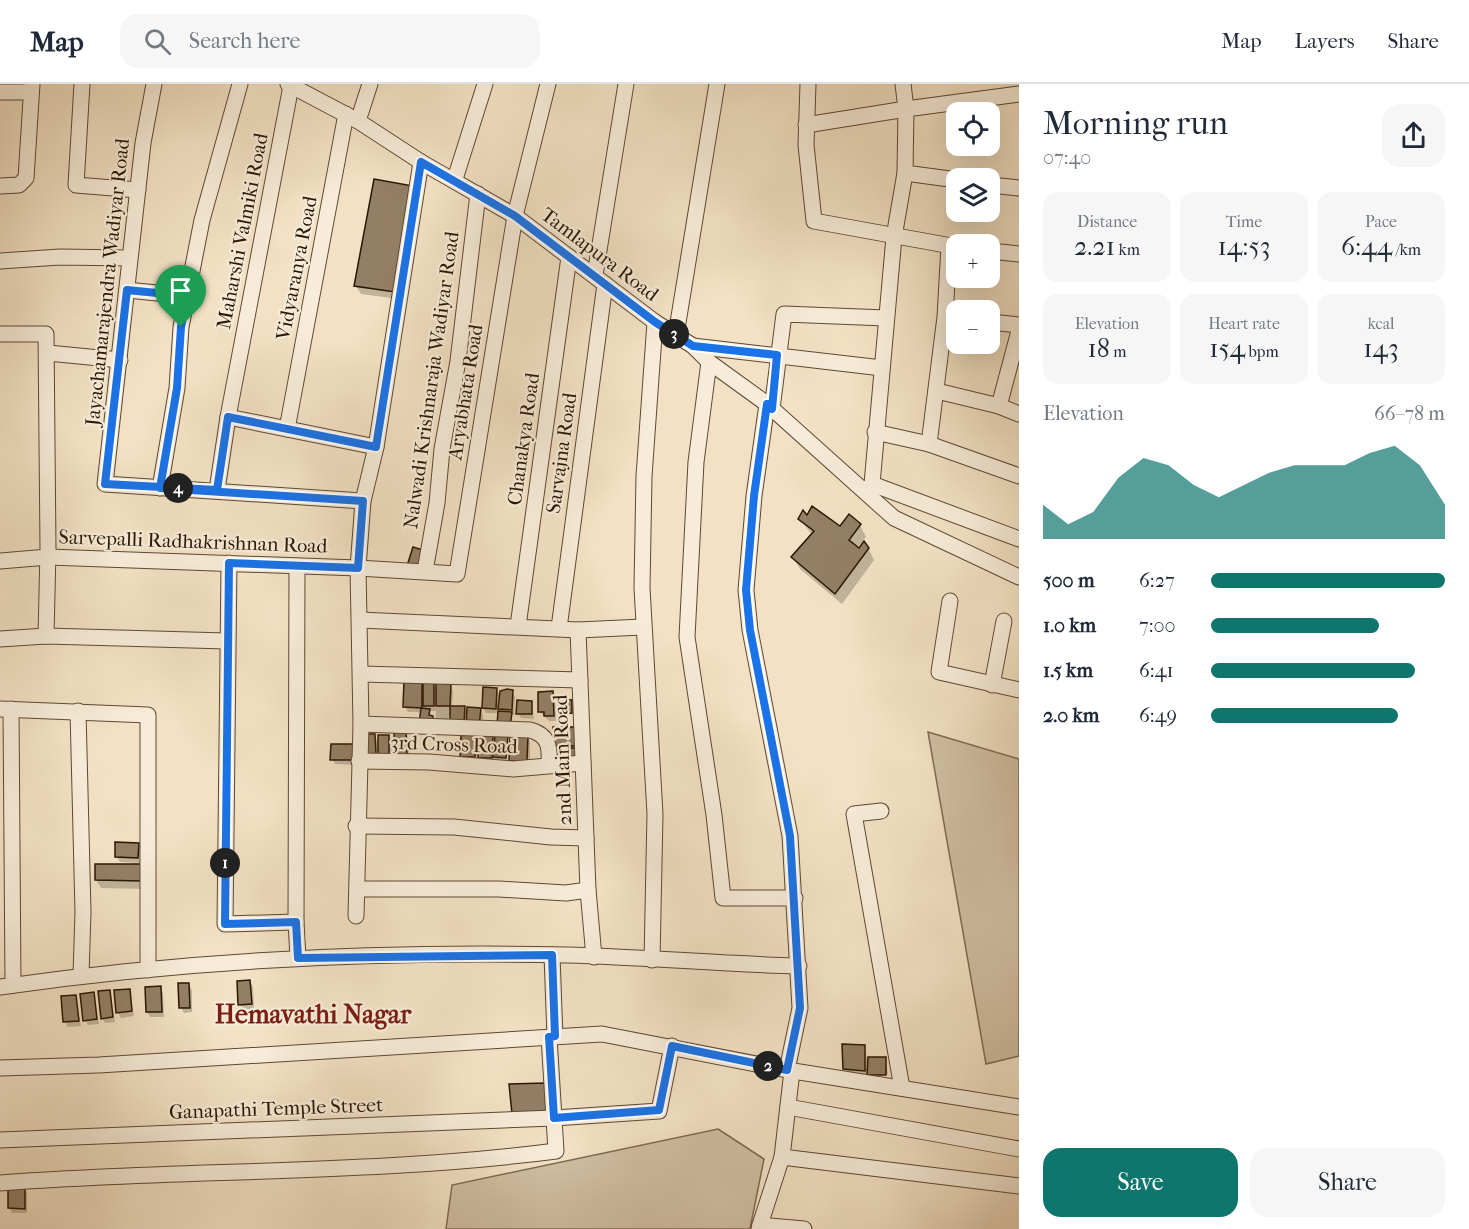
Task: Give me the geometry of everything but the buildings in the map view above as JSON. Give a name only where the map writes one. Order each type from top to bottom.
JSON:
[{"type":"street","points":[[82,84],[76,184],[138,190]]},
{"type":"street","name":"Jayachamarajendra Wadiyar Road","points":[[153,84],[129,258],[120,360],[105,484],[160,488]]},
{"type":"street","points":[[240,84],[202,220],[181,327],[177,388],[160,488],[363,501]]},
{"type":"street","name":"Vidyaranya Road","points":[[287,429],[352,118],[370,84]]},
{"type":"street","points":[[455,179],[485,84]]},
{"type":"street","name":"Aryabhata Road","points":[[457,574],[515,216],[548,84]]},
{"type":"street","name":"Sarvajna Road","points":[[559,628],[600,280],[626,84]]},
{"type":"street","points":[[676,335],[717,84]]},
{"type":"street","points":[[808,84],[806,125],[811,207],[814,220],[894,237],[946,245]]},
{"type":"street","points":[[903,84],[906,109],[905,173],[894,237],[869,487],[1019,539]]},
{"type":"street","name":"Tamlapura Road","points":[[290,85],[352,118],[421,162],[455,179],[515,216],[655,322],[693,346],[709,362],[770,407],[844,475],[869,487],[894,518],[1019,577]]},
{"type":"street","name":"Maharshi Valmiki Road","points":[[217,490],[228,417],[290,85]]},
{"type":"street","points":[[0,92],[31,88],[26,178],[19,185],[0,186]]},
{"type":"street","points":[[806,125],[1019,94]]},
{"type":"street","points":[[356,916],[358,889],[356,826],[361,724],[358,568],[363,501],[376,447],[421,162]]},
{"type":"street","points":[[905,173],[946,179]]},
{"type":"street","points":[[1000,186],[1019,189]]},
{"type":"street","name":"Nalwadi Krishnaraja Wadiyar Road","points":[[425,572],[437,503],[442,449],[458,361],[478,194]]},
{"type":"street","points":[[1000,252],[1019,254]]},
{"type":"street","points":[[0,261],[60,257],[129,258]]},
{"type":"street","name":"Chanakya Road","points":[[518,626],[569,257]]},
{"type":"street","points":[[127,290],[187,296]]},
{"type":"street","points":[[804,1229],[760,1227],[782,1157],[788,1107],[789,1071],[800,1008],[790,836],[750,630],[746,590],[754,496],[784,314],[886,318]]},
{"type":"street","points":[[652,960],[655,814],[644,627],[644,476],[655,322]]},
{"type":"street","points":[[1000,323],[1019,325]]},
{"type":"street","points":[[999,406],[1019,331]]},
{"type":"street","points":[[0,334],[46,334],[48,353],[46,636]]},
{"type":"street","points":[[929,444],[946,344]]},
{"type":"street","points":[[693,346],[882,368]]},
{"type":"street","points":[[48,353],[120,360]]},
{"type":"street","points":[[709,362],[696,462],[687,638],[714,815],[723,898],[795,898]]},
{"type":"street","points":[[937,391],[999,406],[1019,414]]},
{"type":"street","points":[[228,417],[376,447]]},
{"type":"street","points":[[875,432],[929,444],[1019,476]]},
{"type":"street","name":"Sarvepalli Radhakrishnan Road","points":[[0,561],[48,557],[358,568],[457,574]]},
{"type":"street","points":[[229,563],[225,924],[296,922]]},
{"type":"street","points":[[297,566],[296,922],[298,958]]},
{"type":"street","points":[[950,601],[939,672],[1019,690]]},
{"type":"street","points":[[360,620],[578,630],[644,627]]},
{"type":"street","points":[[992,685],[1004,621]]},
{"type":"street","name":"2nd Main Road","points":[[578,630],[588,890],[594,957]]},
{"type":"street","points":[[0,639],[46,636],[227,641]]},
{"type":"street","points":[[361,674],[580,680]]},
{"type":"street","points":[[148,970],[148,715],[5,709],[6,986],[81,975],[148,970],[298,958],[552,955],[799,966]]},
{"type":"street","points":[[78,711],[83,912],[81,975]]},
{"type":"street","points":[[361,724],[537,732],[548,743],[549,765]]},
{"type":"street","name":"3rd Cross Road","points":[[359,761],[429,762],[513,769],[583,763]]},
{"type":"street","points":[[881,811],[854,814],[902,1088]]},
{"type":"street","points":[[356,826],[454,827],[551,837],[586,838]]},
{"type":"street","points":[[358,889],[566,893],[588,890]]},
{"type":"street","points":[[0,1183],[77,1177],[339,1169],[484,1160],[556,1151],[552,955]]},
{"type":"street","points":[[0,1068],[99,1065],[602,1034],[672,1046],[789,1071],[1019,1107]]},
{"type":"street","name":"Ganapathi Temple Street","points":[[0,1140],[554,1118],[659,1110],[672,1046]]},
{"type":"street","points":[[788,1107],[1019,1149]]},
{"type":"street","points":[[782,1157],[1019,1186]]},
{"type":"shaded area","points":[[928,732],[1019,759],[1019,1056],[986,1064]]},
{"type":"shaded area","points":[[718,1129],[764,1159],[750,1229],[446,1229],[452,1185]]},
{"type":"district","name":"Hemavathi Nagar","points":[[313,1014]]},
{"type":"route","points":[[181,327],[177,388],[160,488],[363,501],[358,568],[229,563],[225,924],[296,922],[298,958],[552,955],[555,1036],[549,1037],[554,1118],[659,1110],[672,1046],[787,1070],[800,1008],[796,905],[790,836],[750,630],[746,590],[754,496],[767,404],[772,409],[777,355],[693,346],[655,322],[515,216],[455,179],[421,162],[376,447],[228,417],[217,490],[160,488],[105,484],[127,290],[187,296],[181,327]]}]
